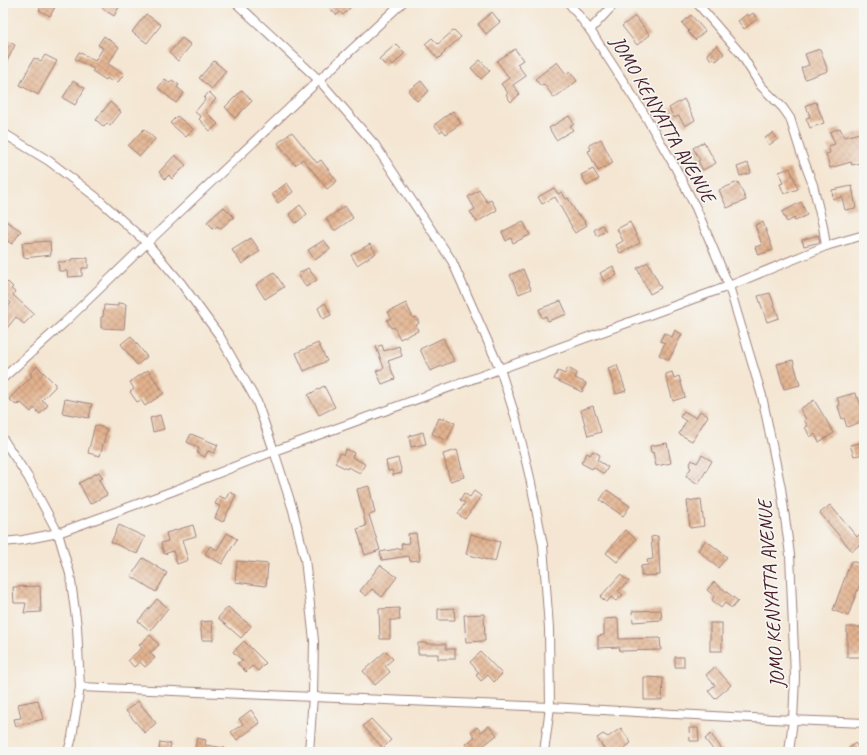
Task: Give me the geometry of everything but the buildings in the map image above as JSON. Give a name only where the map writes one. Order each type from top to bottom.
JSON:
[{"type":"street","points":[[236,3],[319,80],[374,145],[452,261],[500,369],[516,418],[543,545],[549,628],[550,707],[544,752]]},
{"type":"street","points":[[3,378],[64,323],[402,3]]},
{"type":"street","name":"JOMO KENYATTA AVENUE","points":[[569,3],[590,30],[643,112],[675,167],[696,208],[729,286],[762,396],[782,488],[790,555],[795,677],[793,720],[789,752]]},
{"type":"street","points":[[590,30],[615,3]]},
{"type":"street","points":[[697,3],[741,54],[761,86],[783,108],[790,118],[813,185],[823,226],[826,246]]},
{"type":"street","points":[[3,133],[49,161],[96,196],[147,243],[181,283],[219,335],[257,402],[293,510],[305,559],[314,641],[313,696],[309,752]]},
{"type":"street","points":[[3,542],[23,540],[58,533],[173,491],[274,450],[729,286],[826,246],[864,235]]},
{"type":"street","points":[[3,439],[28,477],[58,533],[70,574],[77,626],[80,687],[72,737],[68,752]]},
{"type":"street","points":[[80,687],[313,696],[864,723]]}]
